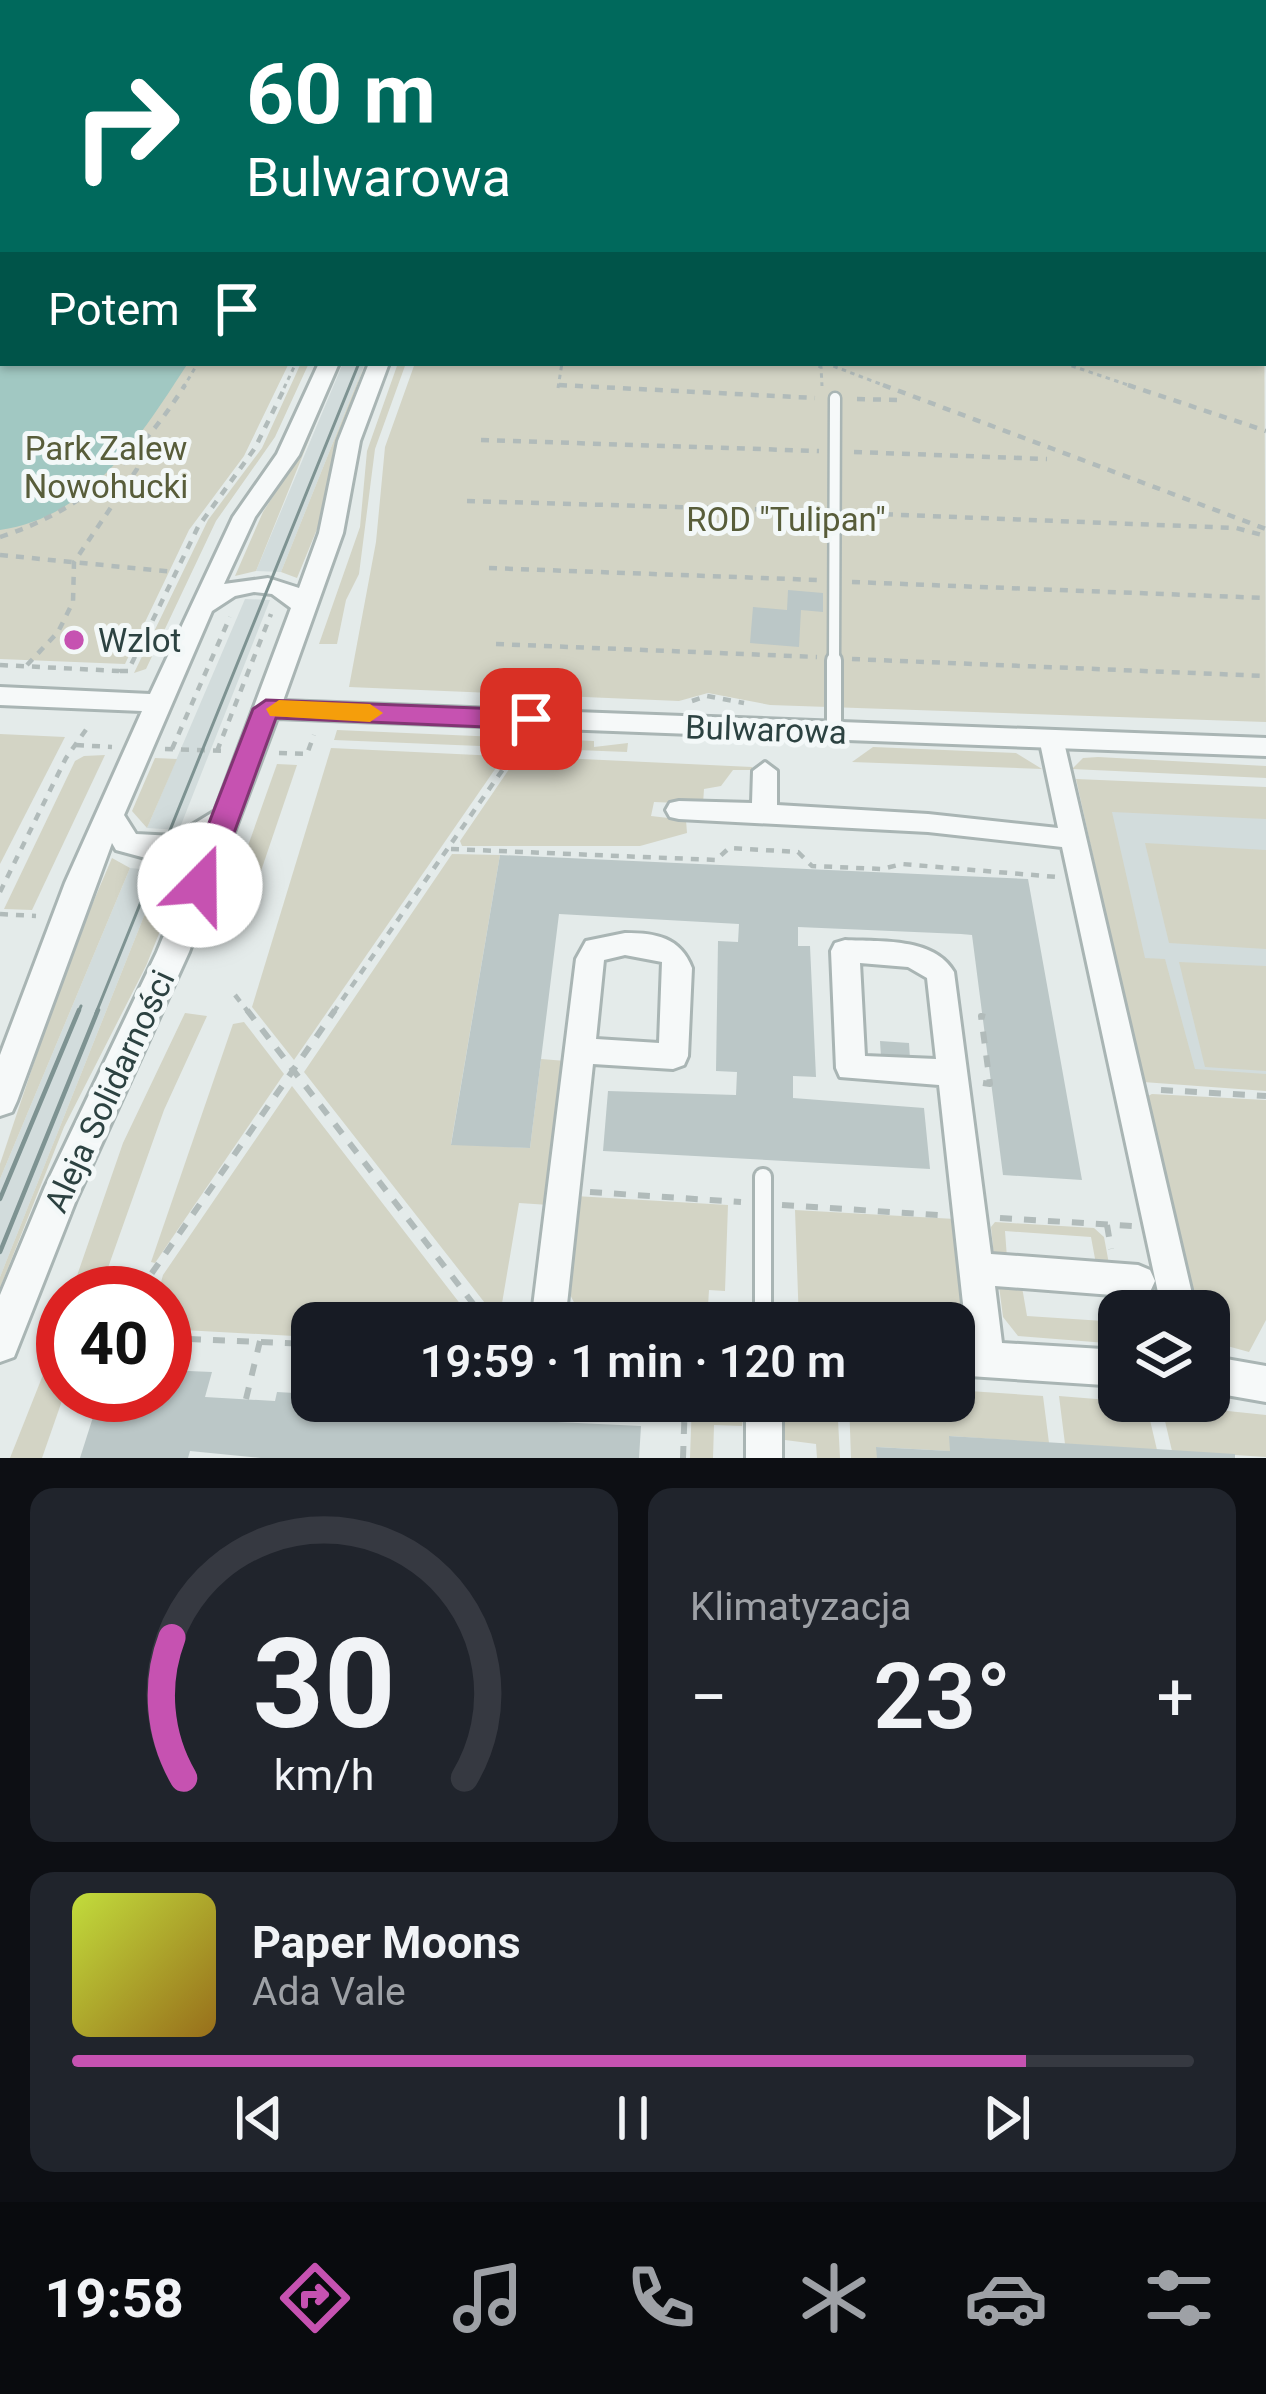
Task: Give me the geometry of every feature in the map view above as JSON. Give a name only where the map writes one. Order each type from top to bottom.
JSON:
[{"type":"street","points":[[0,1101],[40,984],[201,607],[244,517],[288,455],[328,366]]},
{"type":"street","name":"Aleja Solidarności","points":[[0,1342],[227,817],[331,532],[349,440],[378,366]]},
{"type":"street","points":[[201,607],[228,590],[256,584],[288,590],[304,606]]},
{"type":"street","points":[[10,686],[160,703]]},
{"type":"street","name":"Bulwarowa","points":[[266,709],[1266,747]]},
{"type":"street","points":[[1051,738],[1175,1290]]},
{"type":"street","points":[[764,813],[765,771]]},
{"type":"street","points":[[679,810],[928,823],[1073,839]]},
{"type":"street","points":[[110,815],[125,842],[154,850],[194,840],[227,817]]},
{"type":"street","points":[[551,1302],[592,951],[613,944],[649,946],[674,955],[678,968],[673,1056],[582,1051]]},
{"type":"street","points":[[954,1073],[851,1068],[845,951],[903,954],[935,966],[941,978],[954,1073],[977,1269],[975,1302]]},
{"type":"street","points":[[977,1269],[1126,1272]]},
{"type":"street","points":[[975,1358],[1098,1367]]},
{"type":"street","points":[[1230,1378],[1266,1384]]},
{"type":"street","points":[[764,1422],[764,1458]]},
{"type":"lane","points":[[834,731],[835,398]]},
{"type":"lane","points":[[763,1177],[763,1302]]},
{"type":"path","points":[[0,538],[72,512],[142,448],[196,366]]},
{"type":"path","points":[[0,665],[128,671],[198,526],[256,448],[295,366]]},
{"type":"path","points":[[562,366],[559,388],[823,398],[818,366]]},
{"type":"path","points":[[833,366],[1266,533]]},
{"type":"path","points":[[1073,366],[1266,431]]},
{"type":"path","points":[[835,398],[899,400]]},
{"type":"path","points":[[481,440],[1047,459]]},
{"type":"path","points":[[10,686],[58,632],[73,602],[74,562],[137,469],[142,448]]},
{"type":"path","points":[[467,501],[1236,527],[1266,533]]},
{"type":"path","points":[[0,555],[176,572]]},
{"type":"path","points":[[489,568],[1266,598]]},
{"type":"path","points":[[232,611],[176,749],[214,751],[271,614]]},
{"type":"path","points":[[496,644],[1266,676]]},
{"type":"path","points":[[113,682],[119,671]]},
{"type":"path","points":[[676,706],[706,697],[735,698],[754,709]]},
{"type":"path","points":[[0,892],[76,745],[97,714]]},
{"type":"path","points":[[270,753],[307,754],[317,723]]},
{"type":"path","points":[[76,745],[121,747]]},
{"type":"path","points":[[157,1266],[515,752]]},
{"type":"path","points":[[448,849],[716,860],[729,848],[799,852],[812,866],[882,869],[902,864],[1069,878]]},
{"type":"path","points":[[235,995],[472,1302]]},
{"type":"path","points":[[975,1044],[981,1083],[989,1084],[981,1016],[985,1017]]},
{"type":"path","points":[[1159,1090],[1266,1096]]},
{"type":"path","points":[[575,1191],[727,1202]]},
{"type":"path","points":[[800,1206],[954,1216]]},
{"type":"path","points":[[986,1217],[1147,1227]]},
{"type":"path","points":[[1107,1225],[1126,1272]]},
{"type":"path","points":[[192,1339],[291,1343]]},
{"type":"path","points":[[246,1399],[260,1341]]},
{"type":"path","points":[[683,1458],[684,1422]]},
{"type":"shaded area","points":[[0,366],[186,366],[132,444],[87,490],[32,522],[0,530]]},
{"type":"shaded area","points":[[342,366],[364,366],[281,572],[256,571]]},
{"type":"shaded area","points":[[245,599],[270,600],[179,830],[147,828]]},
{"type":"shaded area","points":[[1100,793],[1266,799],[1266,1082],[1170,1076]]},
{"type":"shaded area","points":[[130,868],[162,871],[0,1277],[0,1179]]},
{"type":"green space","name":"Park Zalew Nowohucki","points":[[0,366],[288,366],[244,456],[189,530],[125,664],[0,659]]},
{"type":"green space","points":[[300,366],[308,366],[275,437],[216,521],[146,669],[134,673],[208,520],[262,448]]},
{"type":"green space","points":[[339,366],[256,571],[235,576],[263,512],[302,451]]},
{"type":"green space","points":[[364,366],[333,453],[322,517],[297,578],[281,572]]},
{"type":"green space","points":[[397,366],[405,366],[375,449],[359,574],[346,600],[337,644],[319,644],[360,527],[367,451]]},
{"type":"green space","name":"ROD \"Tulipan\"","points":[[414,366],[1264,366],[1266,722],[770,705],[708,693],[679,701],[349,687],[376,542],[385,447]]},
{"type":"green space","points":[[337,730],[594,741],[594,747],[628,743],[627,752],[334,740]]},
{"type":"green space","points":[[0,734],[65,737],[0,864]]},
{"type":"green space","points":[[873,747],[1016,753],[1042,769],[852,762]]},
{"type":"green space","points":[[331,748],[498,756],[500,762],[294,1060],[252,1007]]},
{"type":"green space","points":[[105,755],[32,910],[4,909],[75,761]]},
{"type":"green space","points":[[518,756],[753,770],[733,770],[721,786],[704,789],[703,804],[654,802],[651,816],[686,820],[687,833],[640,846],[462,846],[460,841]]},
{"type":"green space","points":[[155,758],[177,759],[147,828],[132,811]]},
{"type":"green space","points":[[1083,758],[1266,766],[1266,778],[1072,769]]},
{"type":"green space","points":[[277,764],[297,765],[244,921],[222,919]]},
{"type":"green space","points":[[1076,779],[1266,787],[1266,819],[1112,812],[1145,958],[1165,959],[1195,1069],[1266,1074],[1266,1091],[1143,1082]]},
{"type":"green space","points":[[1145,843],[1266,850],[1266,949],[1169,943]]},
{"type":"green space","points":[[452,854],[500,855],[451,1144],[530,1148],[541,1059],[566,1061],[549,1205],[519,1203],[502,1302],[484,1302],[304,1072]]},
{"type":"green space","points":[[112,858],[130,868],[0,1179],[0,1164],[68,961]]},
{"type":"green space","points":[[187,864],[146,966],[64,1127],[0,1288],[0,1277],[162,871]]},
{"type":"green space","points":[[1179,962],[1266,966],[1266,1071],[1205,1067]]},
{"type":"green space","points":[[185,1013],[207,1016],[164,1110],[109,1266],[80,1266],[123,1143]]},
{"type":"green space","points":[[244,1022],[284,1074],[155,1263],[151,1262],[233,1024]]},
{"type":"green space","points":[[292,1086],[459,1302],[291,1302],[291,1336],[192,1330],[192,1266],[169,1266]]},
{"type":"green space","points":[[1146,1097],[1266,1100],[1266,1320],[1249,1352],[1230,1347],[1230,1290],[1190,1290]]},
{"type":"green space","points":[[575,1196],[728,1205],[725,1291],[709,1290],[708,1302],[575,1302],[567,1281]]},
{"type":"green space","points":[[795,1210],[955,1219],[962,1302],[798,1302]]},
{"type":"green space","points":[[995,1222],[1094,1228],[1104,1237],[1109,1264],[1096,1264],[1091,1237],[1005,1231],[1007,1258],[994,1257],[991,1227]]},
{"type":"green space","points":[[999,1286],[1022,1287],[1027,1316],[1098,1321],[1098,1342],[1018,1336],[1003,1317]]},
{"type":"green space","points":[[975,1391],[1043,1396],[1049,1443],[950,1436],[950,1451],[877,1447],[877,1458],[851,1458],[850,1422],[975,1422]]},
{"type":"green space","points":[[36,1392],[36,1422],[55,1422],[42,1458],[10,1458]]},
{"type":"green space","points":[[1059,1396],[1098,1399],[1098,1422],[1150,1422],[1157,1450],[1065,1444]]},
{"type":"green space","points":[[1230,1411],[1266,1415],[1266,1457],[1172,1451],[1165,1422],[1230,1422]]},
{"type":"green space","points":[[691,1422],[743,1422],[742,1426],[714,1425],[713,1458],[690,1458]]},
{"type":"green space","points":[[785,1422],[838,1422],[840,1458],[817,1458],[816,1444],[785,1440]]},
{"type":"building","points":[[788,590],[823,593],[823,612],[801,610],[799,647],[750,643],[753,607],[787,610]]},
{"type":"building","points":[[500,855],[1028,879],[1082,1180],[1003,1175],[972,935],[961,934],[798,927],[798,946],[810,946],[816,1077],[793,1076],[793,1098],[924,1108],[930,1169],[603,1151],[608,1091],[736,1095],[737,1072],[716,1071],[718,941],[738,942],[739,924],[559,914],[530,1148],[451,1145]]},
{"type":"building","points":[[880,1041],[909,1043],[910,1059],[881,1057]]},
{"type":"building","points":[[192,1371],[212,1372],[205,1397],[275,1401],[277,1392],[291,1393],[291,1422],[641,1426],[639,1458],[261,1458],[190,1451],[188,1458],[80,1458],[91,1422],[192,1422]]},
{"type":"building","points":[[949,1436],[1235,1454],[1235,1458],[877,1458],[876,1447],[950,1451]]},
{"type":"tram line","points":[[96,1013],[358,366]]},
{"type":"tram line","points":[[78,1013],[81,1006]]},
{"type":"tram line","points":[[0,1199],[79,1010]]},
{"type":"tram line","points":[[0,1252],[98,1010]]},
{"type":"slow traffic","points":[[279,709],[370,713]]},
{"type":"place","name":"Wzlot","points":[[74,640]]},
{"type":"route","points":[[200,885],[266,709],[531,719]]}]
